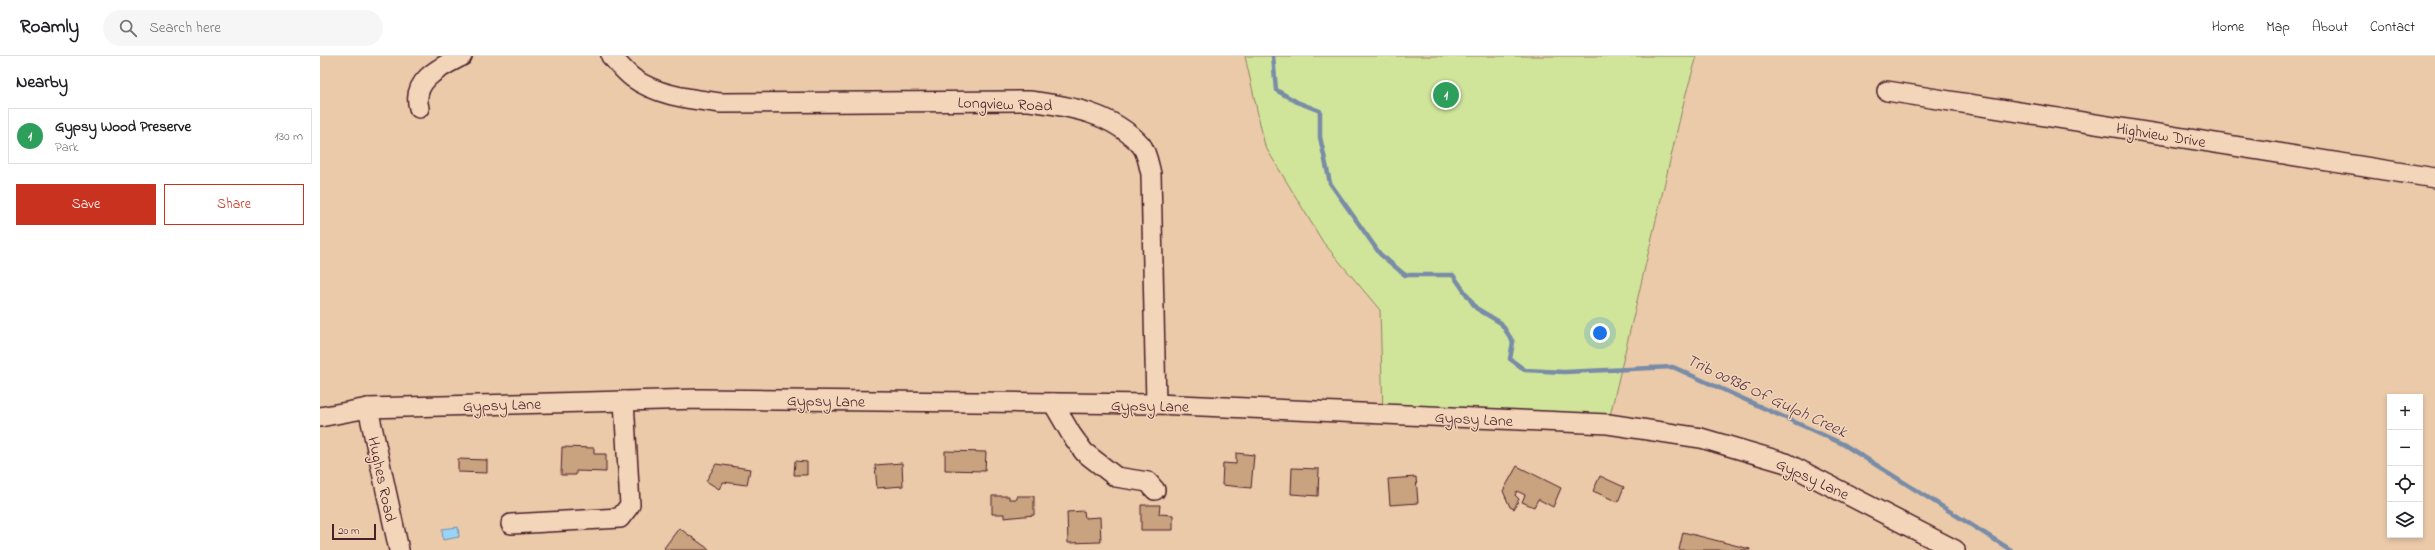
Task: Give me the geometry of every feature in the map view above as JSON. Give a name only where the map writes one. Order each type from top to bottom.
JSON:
[{"type":"street","points":[[419,108],[416,98],[419,88],[430,75],[462,56]]},
{"type":"street","name":"Longview Road","points":[[611,56],[633,78],[674,95],[721,103],[1029,101],[1073,107],[1110,121],[1142,146],[1151,174],[1156,404]]},
{"type":"street","name":"Highview Drive","points":[[1888,91],[2435,178]]},
{"type":"street","name":"Gypsy Lane","points":[[320,417],[368,408],[699,399],[1156,404],[1608,424],[1702,438],[1786,463],[1955,550]]},
{"type":"street","points":[[511,524],[620,518],[630,505],[624,401]]},
{"type":"street","points":[[1053,403],[1071,434],[1084,452],[1116,477],[1148,482],[1155,490]]},
{"type":"street","name":"Hughes Road","points":[[368,408],[399,550]]},
{"type":"green space","points":[[1245,56],[1697,56],[1685,97],[1608,424],[1383,414],[1380,310],[1323,242],[1265,146]]},
{"type":"water","points":[[458,527],[459,537],[443,540],[442,529]]},
{"type":"building","points":[[562,447],[594,448],[594,454],[606,454],[606,472],[576,471],[576,475],[561,475]]},
{"type":"building","points":[[945,451],[986,452],[985,471],[945,470]]},
{"type":"building","points":[[1236,453],[1254,455],[1251,488],[1222,485],[1223,463],[1236,464]]},
{"type":"building","points":[[458,459],[487,460],[487,473],[458,472]]},
{"type":"building","points":[[795,461],[807,462],[807,475],[794,475]]},
{"type":"building","points":[[902,463],[903,486],[877,488],[875,465]]},
{"type":"building","points":[[716,464],[750,469],[747,485],[723,482],[719,489],[706,481]]},
{"type":"building","points":[[1517,466],[1561,488],[1553,507],[1538,499],[1534,507],[1522,502],[1525,495],[1517,491],[1515,495],[1519,499],[1514,509],[1510,507],[1503,491]]},
{"type":"building","points":[[1292,468],[1319,469],[1318,496],[1291,494]]},
{"type":"building","points":[[1600,476],[1624,487],[1618,502],[1593,491]]},
{"type":"building","points":[[1416,477],[1418,503],[1390,505],[1388,479]]},
{"type":"building","points":[[992,496],[1009,496],[1009,499],[1017,499],[1017,496],[1034,496],[1034,515],[1004,518],[1004,514],[992,514]]},
{"type":"building","points":[[1141,505],[1160,505],[1159,514],[1173,515],[1173,530],[1141,530]]},
{"type":"building","points":[[1084,511],[1085,518],[1100,517],[1101,542],[1068,543],[1067,512]]},
{"type":"building","points":[[679,528],[710,550],[667,550],[664,548]]},
{"type":"building","points":[[1683,532],[1750,549],[1750,550],[1679,550]]},
{"type":"waterway","name":"Trib 00936 Of Gulph Creek","points":[[1273,56],[1276,90],[1297,102],[1320,111],[1320,137],[1330,183],[1380,254],[1405,275],[1453,275],[1476,308],[1501,323],[1513,342],[1510,359],[1525,370],[1564,372],[1673,367],[1843,444],[2011,550]]},
{"type":"place","name":"Gypsy Wood Preserve","points":[[1446,95]]}]
